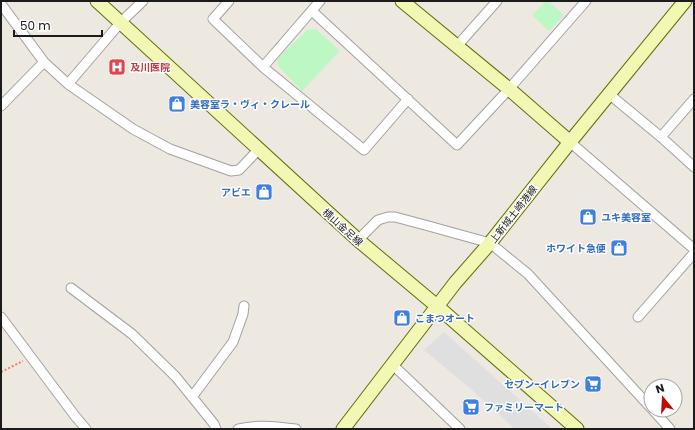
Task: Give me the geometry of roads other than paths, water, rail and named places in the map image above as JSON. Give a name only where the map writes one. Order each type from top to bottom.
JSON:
[{"type":"street","name":"横山金足線","points":[[97,1],[122,22],[358,240],[438,307],[577,429]]},
{"type":"street","points":[[68,84],[122,22],[143,1]]},
{"type":"street","points":[[229,1],[213,19],[263,67],[364,150],[408,99]]},
{"type":"street","points":[[263,67],[320,1]]},
{"type":"street","points":[[457,46],[497,1]]},
{"type":"street","points":[[312,11],[457,145],[509,89],[586,1]]},
{"type":"street","name":"上新城土崎港線","points":[[343,429],[455,283],[490,243],[685,1]]},
{"type":"street","points":[[405,2],[509,89],[694,249]]},
{"type":"street","points":[[1,4],[44,62],[68,84],[133,129],[170,149],[231,171],[239,170],[259,149]]},
{"type":"street","points":[[1,106],[44,62]]},
{"type":"street","points":[[609,94],[661,137],[694,167]]},
{"type":"street","points":[[661,137],[694,99]]},
{"type":"street","points":[[358,240],[378,220],[394,217],[490,243],[528,274],[643,399]]},
{"type":"street","points":[[638,317],[694,253]]},
{"type":"street","points":[[71,288],[132,334],[176,377],[214,424],[216,429]]},
{"type":"street","points":[[192,397],[233,342],[243,314],[244,306]]},
{"type":"street","points":[[1,318],[86,429]]},
{"type":"street","points":[[392,365],[460,429]]},
{"type":"street","points":[[660,418],[670,429]]},
{"type":"street","points":[[238,429],[272,426],[296,429]]},
{"type":"place","name":"及川医院","points":[[117,67]]},
{"type":"place","name":"美容室ラ・ヴィ・クレール","points":[[177,104]]},
{"type":"place","name":"アビエ","points":[[264,192]]},
{"type":"place","name":"ユキ美容室","points":[[588,217]]},
{"type":"place","name":"ホワイト急便","points":[[619,248]]},
{"type":"place","name":"こまつオート","points":[[402,318]]},
{"type":"place","name":"セブン-イレブン","points":[[593,384]]},
{"type":"place","name":"ファミリーマート","points":[[471,407]]}]
